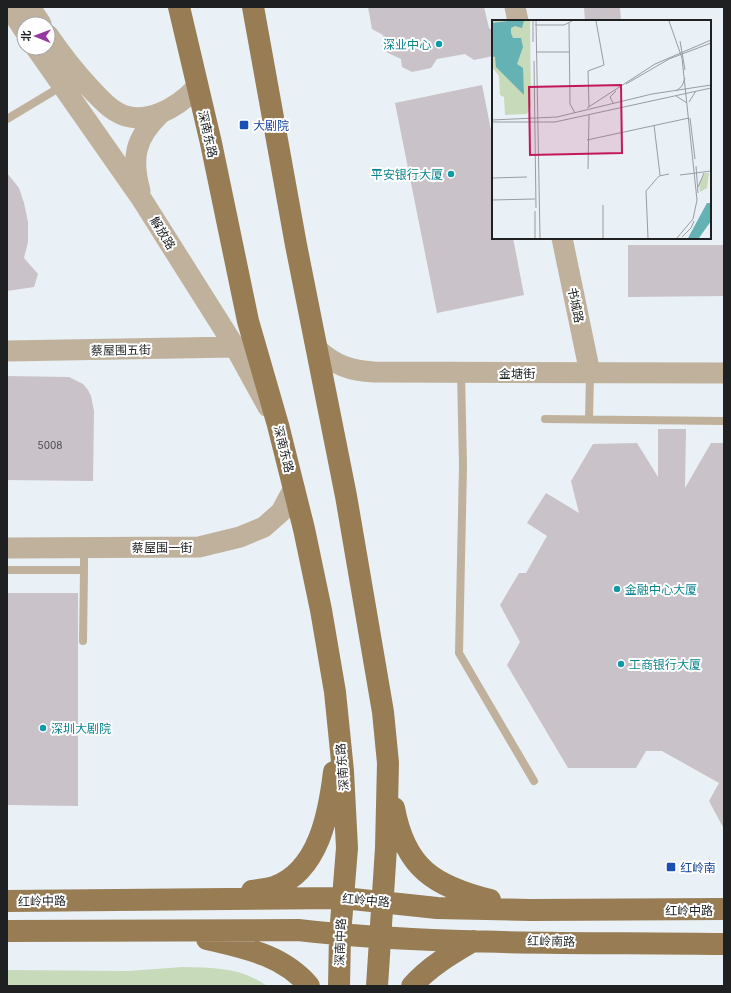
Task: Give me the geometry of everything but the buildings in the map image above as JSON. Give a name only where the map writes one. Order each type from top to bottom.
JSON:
[{"type":"main road","name":"深南东路","points":[[179,7],[248,321],[278,425],[294,488],[321,610],[335,692],[344,771],[347,848],[343,898]]},
{"type":"main road","points":[[253,7],[346,496],[383,712],[394,810],[400,833],[416,862],[442,885],[461,893],[531,910]]},
{"type":"main road","points":[[164,899],[252,891],[273,887],[294,874],[306,861],[323,829],[332,786],[339,731]]},
{"type":"main road","points":[[376,986],[386,848],[388,763]]},
{"type":"main road","name":"红岭中路","points":[[7,901],[343,898],[437,908],[531,910],[724,909]]},
{"type":"main road","name":"深南中路","points":[[339,986],[340,935],[343,898]]},
{"type":"main road","points":[[7,932],[298,930],[340,935],[379,937]]},
{"type":"main road","points":[[171,931],[264,954],[292,969],[309,986]]},
{"type":"main road","name":"红岭南路","points":[[379,937],[724,944]]},
{"type":"main road","points":[[412,986],[424,973],[439,961],[474,940]]},
{"type":"street","points":[[9,7],[16,18]]},
{"type":"street","points":[[30,7],[36,16]]},
{"type":"street","points":[[515,7],[518,20]]},
{"type":"street","points":[[56,47],[66,62],[104,103],[116,112],[138,118],[160,114]]},
{"type":"street","name":"解放路","points":[[41,56],[141,198],[235,347],[278,425]]},
{"type":"street","points":[[141,198],[135,162],[137,148],[143,134],[160,114],[186,98],[197,87]]},
{"type":"street","name":"书城路","points":[[562,239],[590,373]]},
{"type":"street","name":"蔡屋围五街","points":[[7,352],[235,347]]},
{"type":"street","name":"金塘街","points":[[317,349],[337,364],[362,372],[724,373]]},
{"type":"street","name":"蔡屋围一街","points":[[7,548],[199,547],[240,537],[264,526],[281,512],[294,488]]},
{"type":"lane","points":[[7,119],[62,86]]},
{"type":"lane","points":[[461,372],[463,466],[459,653],[534,781]]},
{"type":"lane","points":[[589,419],[590,373]]},
{"type":"lane","points":[[545,419],[724,421]]},
{"type":"lane","points":[[83,641],[84,548]]},
{"type":"lane","points":[[7,570],[84,570]]},
{"type":"green space","points":[[183,967],[216,968],[237,972],[247,975],[267,986],[7,986],[7,970],[128,971]]},
{"type":"place","name":"深业中心","points":[[439,44]]},
{"type":"place","name":"大剧院","points":[[244,125]]},
{"type":"place","name":"平安银行大厦","points":[[451,174]]},
{"type":"place","name":"金融中心大厦","points":[[617,589]]},
{"type":"place","name":"工商银行大厦","points":[[621,664]]},
{"type":"place","name":"深圳大剧院","points":[[43,728]]},
{"type":"place","name":"红岭南","points":[[671,867]]}]
